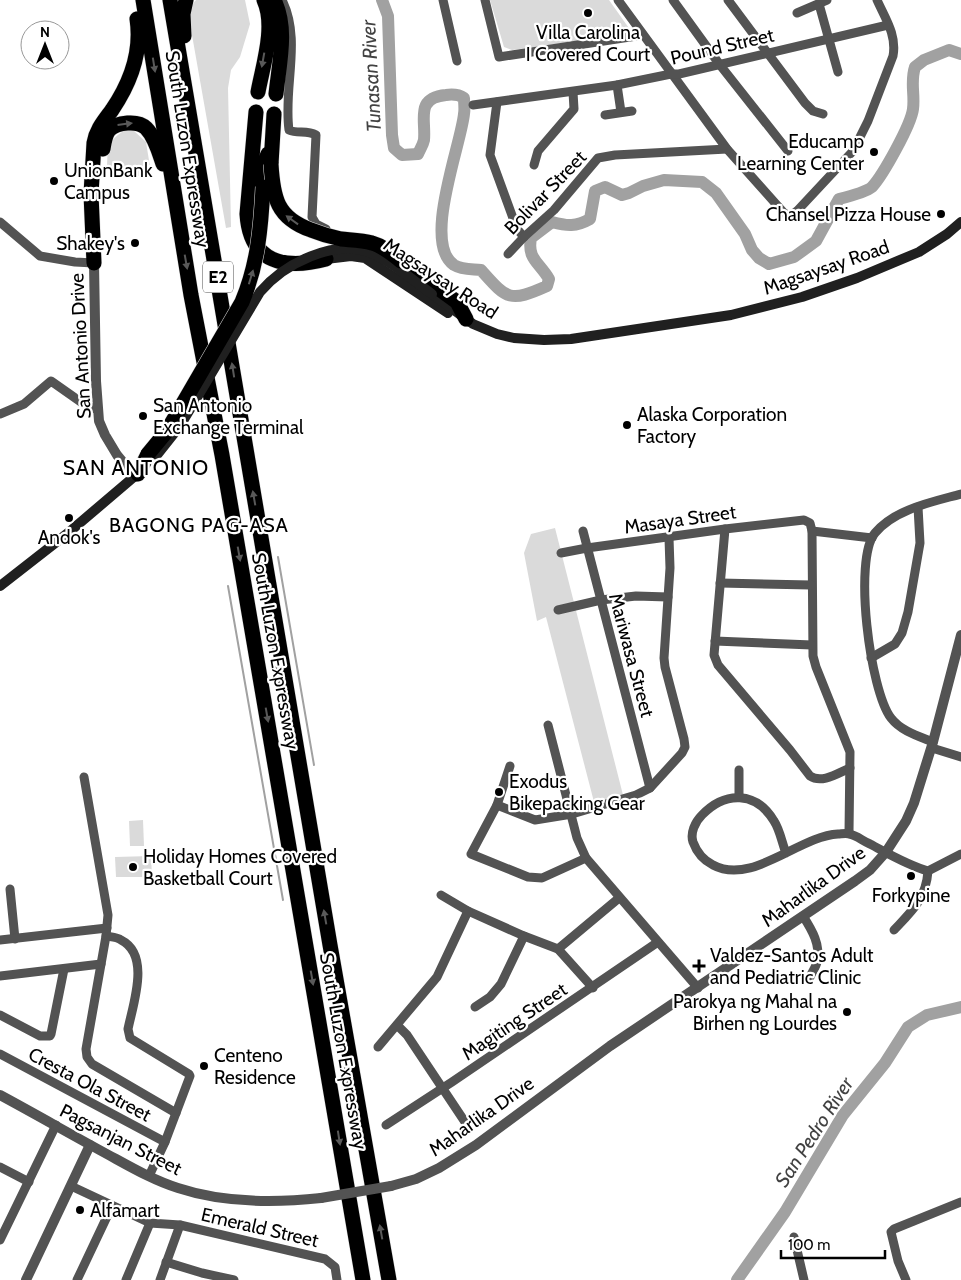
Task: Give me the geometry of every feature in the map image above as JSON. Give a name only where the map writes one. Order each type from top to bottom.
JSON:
[{"type":"highway","points":[[94,255],[91,194],[95,135],[126,86],[134,66],[139,35],[135,0]]},
{"type":"highway","name":"South Luzon Expressway","points":[[143,0],[178,214],[222,455],[363,1280]]},
{"type":"highway","name":"South Luzon Expressway","points":[[170,0],[325,916],[389,1280]]},
{"type":"highway","points":[[186,0],[183,14],[188,102]]},
{"type":"highway","points":[[258,92],[269,28],[268,11],[264,0]]},
{"type":"highway","points":[[274,0],[281,18],[282,30],[276,94]]},
{"type":"highway","points":[[256,112],[247,214],[249,229],[254,240],[264,254],[281,263],[301,264],[326,260]]},
{"type":"highway","points":[[274,114],[271,164],[272,184],[276,202],[283,214],[301,226],[334,237],[374,244],[401,261],[456,302],[470,321]]},
{"type":"highway","points":[[94,255],[104,144],[109,130],[118,125],[133,123],[145,127],[149,132],[159,152],[178,214]]},
{"type":"highway","points":[[136,475],[152,455],[170,426],[236,312],[247,289],[259,243],[264,163],[272,143]]},
{"type":"main road","name":"Magsaysay Road","points":[[152,455],[180,426],[260,292],[274,277],[289,266],[322,253],[341,249],[356,249],[380,257],[470,321],[497,334],[514,338],[558,340],[736,314],[802,297],[857,278],[919,252],[947,234],[961,222]]},
{"type":"main road","points":[[326,260],[351,256],[365,258],[448,314],[470,321]]},
{"type":"main road","points":[[0,586],[68,533],[136,475]]},
{"type":"street","points":[[282,0],[289,16],[290,29],[288,130],[292,132],[304,131],[316,135],[311,210],[316,224],[325,229],[363,235],[387,243],[451,291],[466,309],[470,321]]},
{"type":"street","points":[[443,0],[457,62]]},
{"type":"street","points":[[485,0],[499,56],[643,35]]},
{"type":"street","points":[[618,0],[727,149],[784,213],[790,216],[797,212],[853,151],[858,143],[893,56],[894,39],[876,0]]},
{"type":"street","points":[[673,0],[720,65],[788,151]]},
{"type":"street","points":[[728,0],[805,103],[813,110],[823,114]]},
{"type":"street","points":[[797,13],[823,2],[829,38],[838,72]]},
{"type":"street","name":"Pound Street","points":[[473,105],[573,92],[679,74],[888,25]]},
{"type":"street","points":[[617,85],[620,112]]},
{"type":"street","points":[[534,165],[538,151],[574,109],[573,92]]},
{"type":"street","points":[[497,102],[490,155],[518,229],[524,237]]},
{"type":"street","points":[[605,114],[632,111]]},
{"type":"street","name":"Bolivar Street","points":[[508,254],[554,210],[598,158],[615,155],[727,149]]},
{"type":"street","points":[[0,222],[40,256],[75,262],[94,255]]},
{"type":"street","points":[[325,229],[326,260]]},
{"type":"street","name":"San Antonio Drive","points":[[94,255],[97,409],[105,435],[117,455],[136,475]]},
{"type":"street","points":[[0,414],[24,404],[51,381],[88,407],[97,409]]},
{"type":"street","points":[[961,494],[918,507],[894,517],[883,525],[872,538],[866,557],[864,579],[872,658],[882,701],[890,717],[910,733],[961,757]]},
{"type":"street","points":[[872,658],[895,644],[902,633],[908,612],[920,543],[918,507]]},
{"type":"street","name":"Masaya Street","points":[[561,553],[725,529],[804,520],[810,523],[812,531]]},
{"type":"street","points":[[725,529],[714,655],[721,671],[790,750],[810,776],[814,779],[823,779],[850,768]]},
{"type":"street","name":"Mariwasa Street","points":[[583,531],[650,788]]},
{"type":"street","points":[[849,833],[850,768],[848,746],[816,667],[812,645],[812,531],[872,538]]},
{"type":"street","points":[[497,804],[535,820],[572,814],[636,795],[650,788],[682,753],[685,747],[684,739],[665,666],[664,650],[670,568],[669,538]]},
{"type":"street","points":[[720,583],[811,585]]},
{"type":"street","points":[[558,610],[601,600],[636,596],[668,597]]},
{"type":"street","name":"Maharlika Drive","points":[[321,1198],[391,1186],[416,1179],[439,1168],[476,1145],[582,1065],[855,882],[870,870],[886,852],[906,821],[914,803],[932,745],[961,635]]},
{"type":"street","points":[[716,641],[812,645]]},
{"type":"street","points":[[548,725],[577,838],[586,858],[698,988]]},
{"type":"street","points":[[510,766],[497,804],[471,854],[528,877],[542,878],[586,858]]},
{"type":"street","points":[[739,797],[740,770]]},
{"type":"street","points":[[84,777],[108,915],[86,1049],[87,1057],[92,1064],[176,1113]]},
{"type":"street","points":[[786,853],[775,822],[765,809],[754,801],[739,797],[728,797],[710,807],[698,819],[693,828],[692,840],[697,852],[705,860],[716,866],[731,869],[745,869],[786,853],[814,839],[832,834],[849,833],[911,866],[928,871],[961,854]]},
{"type":"street","points":[[894,930],[917,906],[926,888],[928,871]]},
{"type":"street","points":[[10,889],[15,939]]},
{"type":"street","points":[[441,895],[524,936],[558,949],[592,988]]},
{"type":"street","points":[[558,949],[619,898]]},
{"type":"street","points":[[378,1047],[437,977],[468,910]]},
{"type":"street","points":[[803,916],[814,933],[818,948],[818,963],[810,977]]},
{"type":"street","points":[[0,940],[106,932],[120,938],[134,952],[139,976],[128,1029],[130,1038],[190,1076],[165,1142],[149,1176]]},
{"type":"street","points":[[475,1007],[490,997],[501,984],[524,936]]},
{"type":"street","name":"Magiting Street","points":[[386,1125],[658,942]]},
{"type":"street","points":[[0,976],[100,964]]},
{"type":"street","points":[[0,1015],[40,1036],[50,1036],[52,1034],[64,969]]},
{"type":"street","points":[[397,1025],[408,1035],[465,1122]]},
{"type":"street","name":"Cresta Ola Street","points":[[0,1054],[165,1142]]},
{"type":"street","name":"Pagsanjan Street","points":[[0,1095],[149,1176],[180,1189],[216,1197],[260,1200],[321,1198]]},
{"type":"street","points":[[0,1240],[56,1125]]},
{"type":"street","points":[[26,1280],[90,1145]]},
{"type":"street","points":[[0,1166],[29,1182]]},
{"type":"street","points":[[71,1186],[150,1223],[126,1280]]},
{"type":"street","points":[[906,1280],[898,1261],[890,1232],[961,1202]]},
{"type":"street","points":[[77,1280],[112,1206]]},
{"type":"street","name":"Emerald Street","points":[[150,1223],[180,1225],[325,1259],[335,1267],[337,1280]]},
{"type":"street","points":[[160,1280],[180,1225]]},
{"type":"street","points":[[794,1237],[804,1280]]},
{"type":"street","points":[[166,1262],[201,1277],[234,1280]]},
{"type":"shaded area","points":[[196,0],[245,0],[250,24],[240,57],[231,70],[228,88],[231,227],[226,228],[189,18],[192,5]]},
{"type":"shaded area","points":[[490,0],[609,0],[631,31],[629,34],[512,50],[504,47]]},
{"type":"shaded area","points":[[125,130],[133,130],[146,142],[152,179],[107,169],[109,146],[114,138]]},
{"type":"shaded area","points":[[555,528],[623,795],[594,802],[546,617],[537,621],[524,553],[531,534]]},
{"type":"shaded area","points":[[143,820],[144,846],[130,846],[129,821]]},
{"type":"shaded area","name":"Holiday Homes Covered Basketball Court","points":[[151,856],[152,877],[116,877],[115,857]]},
{"type":"waterway","name":"Tunasan River","points":[[382,0],[388,16],[394,148],[402,155],[418,154],[424,140],[424,111],[430,100],[451,94],[464,98],[464,112],[442,216],[442,236],[445,253],[457,267],[481,270],[503,292],[516,296],[524,295],[547,286],[549,279],[532,256],[531,238],[552,222],[571,225],[590,219],[595,191],[605,187],[622,195],[664,180],[702,182],[716,193],[745,234],[752,250],[759,258],[769,264],[794,257],[816,241],[839,199],[869,189],[883,172],[896,150],[911,116],[915,67],[924,60],[949,50],[961,54]]},
{"type":"waterway","points":[[278,557],[314,765]]},
{"type":"waterway","points":[[228,586],[283,900]]},
{"type":"waterway","name":"San Pedro River","points":[[737,1280],[785,1212],[843,1115],[885,1063],[908,1027],[927,1015],[961,1007]]},
{"type":"place","name":"Villa Carolina I Covered Court","points":[[588,13]]},
{"type":"place","name":"Educamp Learning Center","points":[[874,152]]},
{"type":"place","name":"UnionBank Campus","points":[[54,181]]},
{"type":"place","name":"Chansel Pizza House","points":[[941,214]]},
{"type":"place","name":"Shakey's","points":[[135,243]]},
{"type":"place","name":"San Antonio Exchange Terminal","points":[[143,416]]},
{"type":"place","name":"Alaska Corporation Factory","points":[[627,425]]},
{"type":"place","name":"Andok's","points":[[69,518]]},
{"type":"place","name":"Exodus Bikepacking Gear","points":[[499,792]]},
{"type":"place","name":"Holiday Homes Covered Basketball Court","points":[[133,867]]},
{"type":"place","name":"Forkypine","points":[[911,876]]},
{"type":"place","name":"Valdez-Santos Adult and Pediatric Clinic","points":[[699,966]]},
{"type":"place","name":"Parokya ng Mahal na Birhen ng Lourdes","points":[[847,1012]]},
{"type":"place","name":"Centeno Residence","points":[[204,1066]]},
{"type":"place","name":"Alfamart","points":[[80,1210]]},
{"type":"district","name":"SAN ANTONIO","points":[[136,468]]},
{"type":"district","name":"BAGONG PAG-ASA","points":[[199,525]]}]
